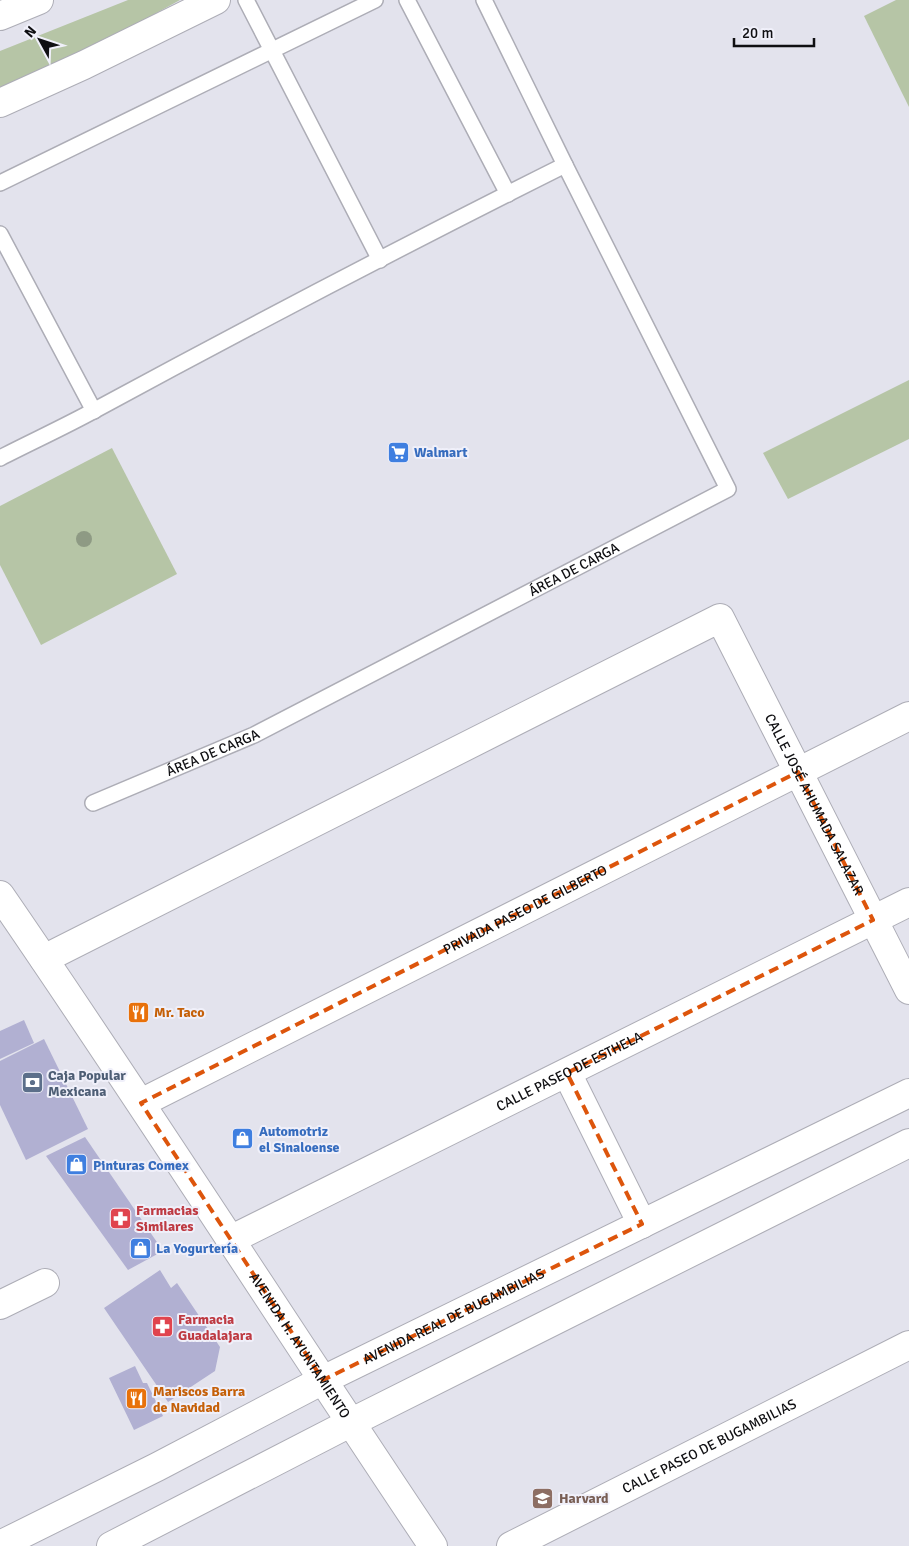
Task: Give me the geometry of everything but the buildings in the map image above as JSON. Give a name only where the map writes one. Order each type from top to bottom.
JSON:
[{"type":"main road","points":[[0,16],[39,0]]},
{"type":"main road","points":[[0,104],[216,0]]},
{"type":"main road","name":"CALLE JOSÉ AHUMADA SALAZAR","points":[[44,959],[720,618],[909,990]]},
{"type":"main road","name":"PRIVADA PASEO DE GILBERTO","points":[[141,1103],[909,716]]},
{"type":"main road","name":"AVENIDA H. AYUNTAMIENTO","points":[[0,895],[141,1103],[350,1423],[433,1546]]},
{"type":"main road","name":"CALLE PASEO DE ESTHELA","points":[[230,1240],[909,902]]},
{"type":"main road","points":[[566,1073],[642,1224]]},
{"type":"main road","name":"AVENIDA REAL DE BUGAMBILIAS","points":[[0,1545],[157,1467],[322,1380],[909,1093]]},
{"type":"main road","points":[[112,1546],[350,1423],[909,1142]]},
{"type":"main road","points":[[0,1305],[45,1283]]},
{"type":"main road","name":"CALLE PASEO DE BUGAMBILIAS","points":[[511,1546],[909,1345]]},
{"type":"lane","points":[[246,0],[380,260]]},
{"type":"lane","points":[[0,183],[376,0]]},
{"type":"lane","points":[[407,0],[508,194]]},
{"type":"lane","points":[[0,458],[566,165],[484,0]]},
{"type":"lane","name":"ÁREA DE CARGA","points":[[92,804],[254,735],[728,489],[566,165]]},
{"type":"lane","points":[[0,234],[94,411]]},
{"type":"highlighted area","points":[[798,772],[873,920],[567,1073],[642,1224],[323,1380],[141,1103]]},
{"type":"green space","points":[[128,0],[180,0],[73,59],[0,90],[0,51]]},
{"type":"green space","points":[[896,0],[909,0],[909,107],[864,16]]},
{"type":"green space","points":[[909,380],[909,439],[788,499],[763,453]]},
{"type":"green space","points":[[112,448],[177,574],[41,645],[0,565],[0,506]]},
{"type":"place","name":"Walmart","points":[[398,452]]},
{"type":"place","name":"Mr. Taco","points":[[138,1012]]},
{"type":"place","name":"Caja Popular Mexicana","points":[[32,1083]]},
{"type":"place","name":"Automotriz el Sinaloense","points":[[243,1139]]},
{"type":"place","name":"Pinturas Comex","points":[[77,1165]]},
{"type":"place","name":"Farmacias Similares","points":[[120,1218]]},
{"type":"place","name":"La Yogurtería","points":[[140,1248]]},
{"type":"place","name":"Farmacia Guadalajara","points":[[162,1327]]},
{"type":"place","name":"Mariscos Barra de Navidad","points":[[137,1399]]},
{"type":"place","name":"Harvard","points":[[543,1498]]}]
